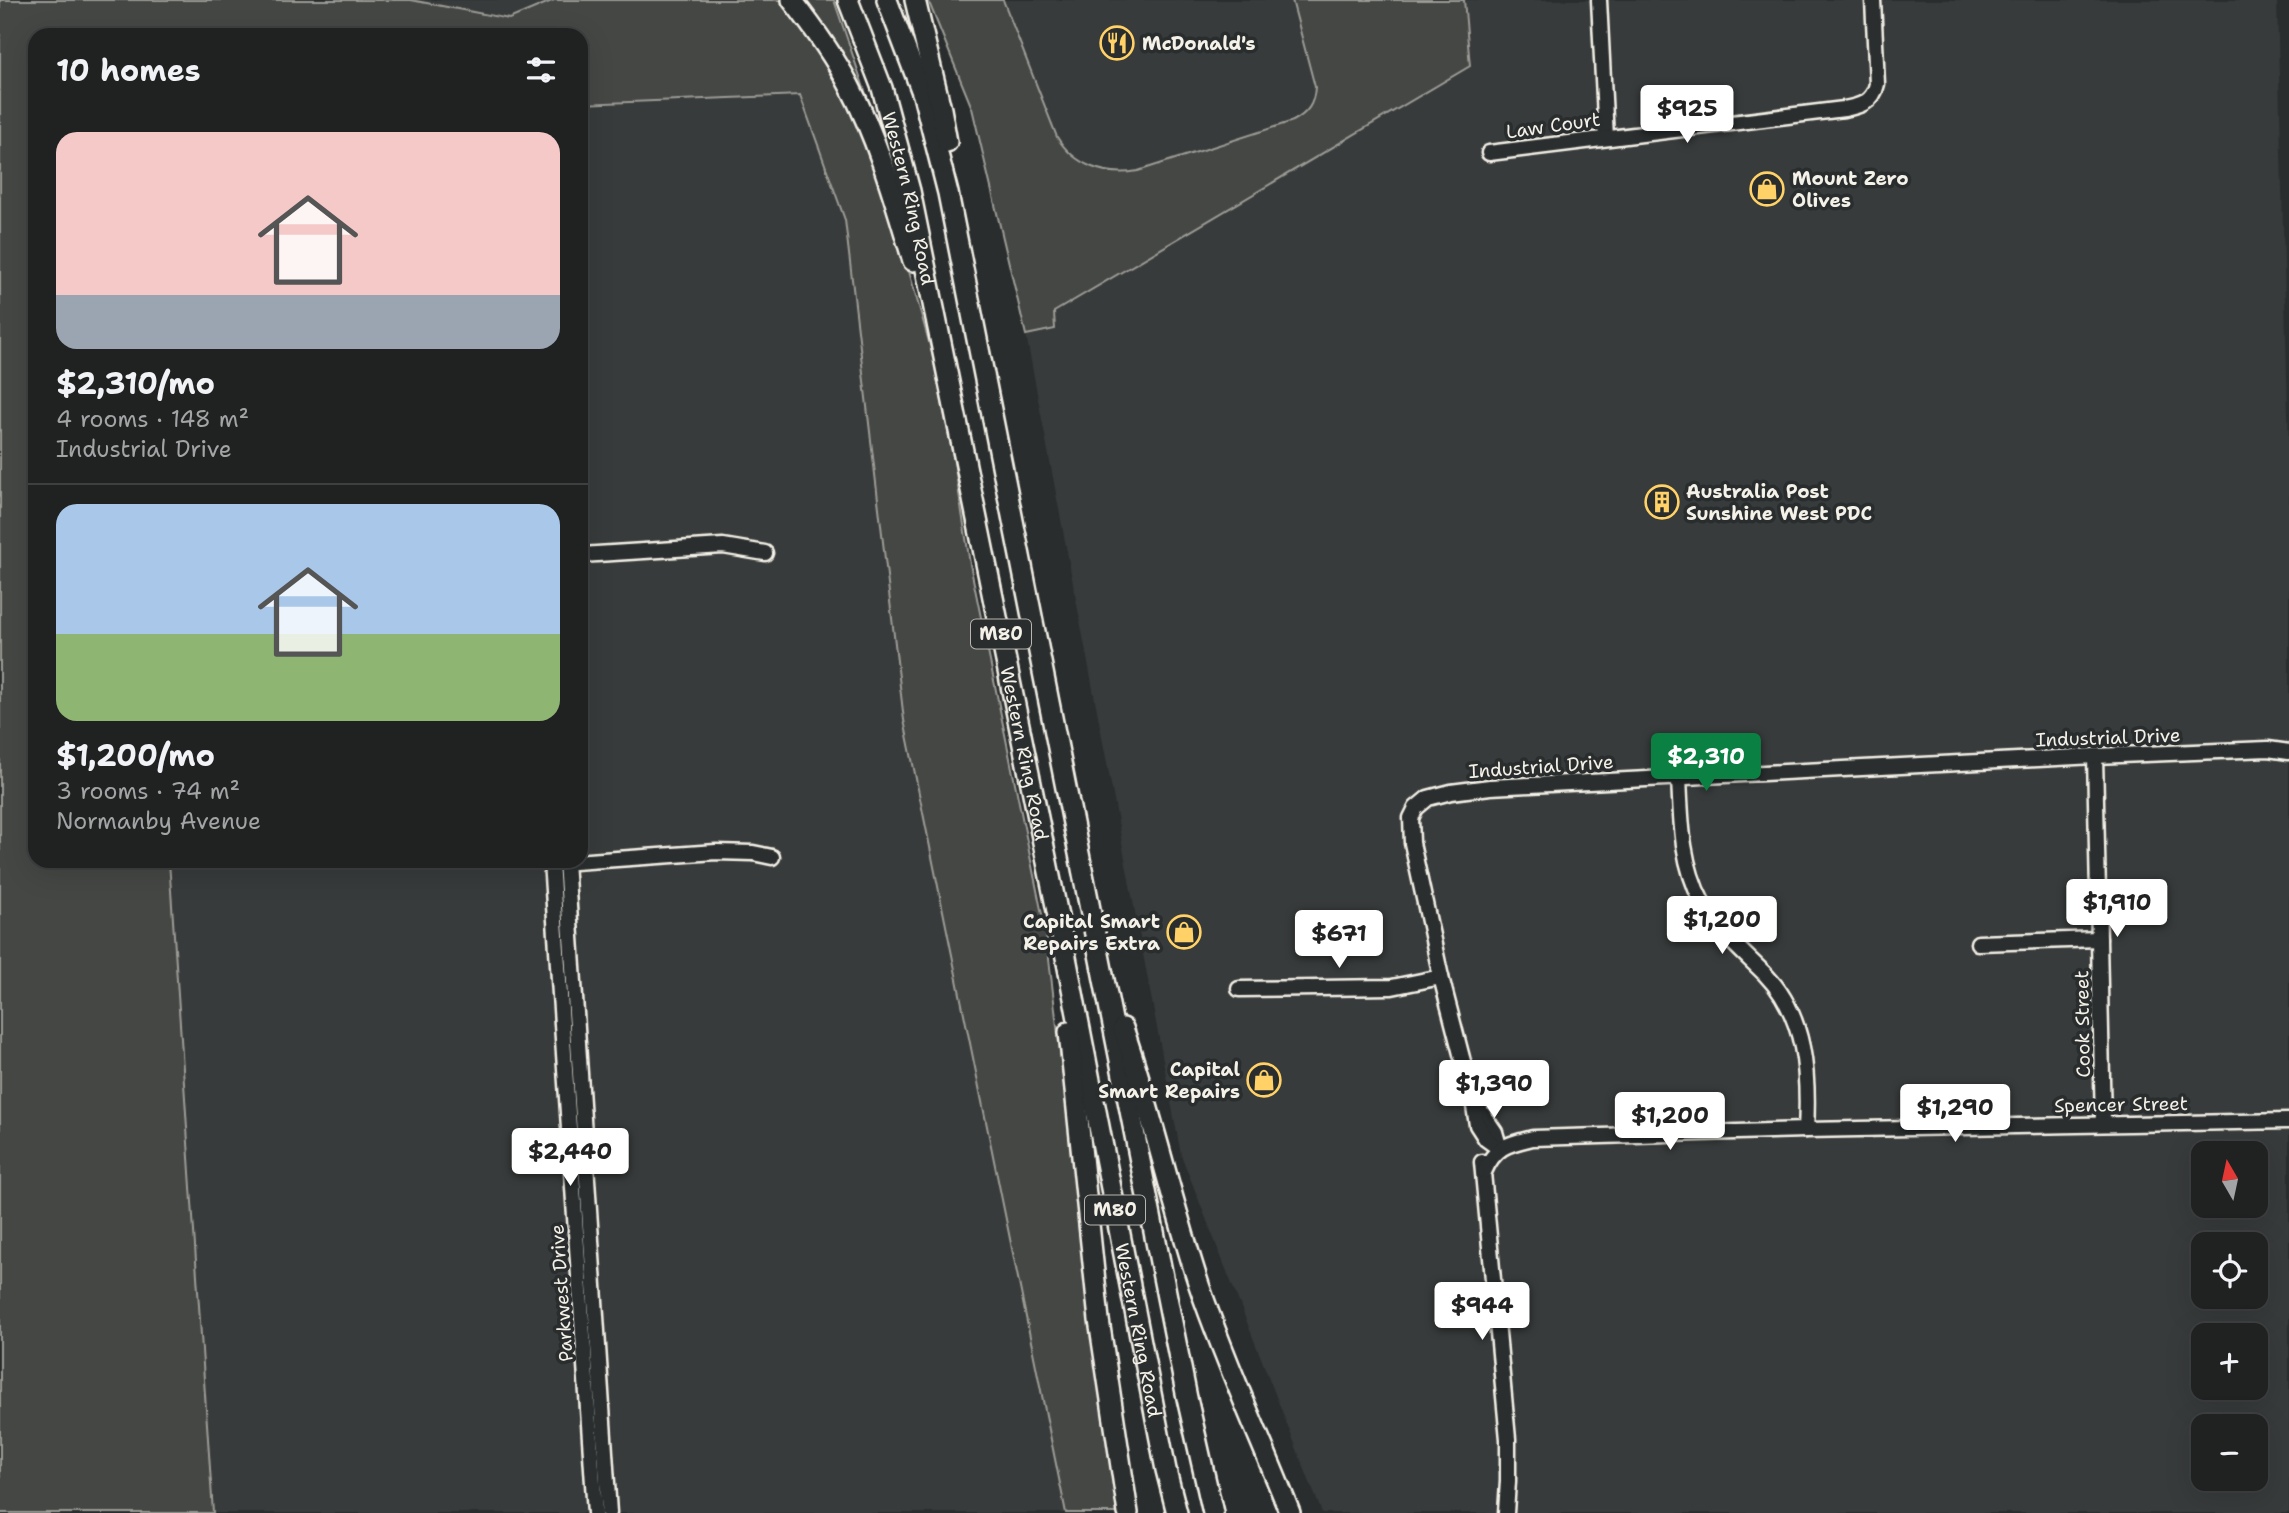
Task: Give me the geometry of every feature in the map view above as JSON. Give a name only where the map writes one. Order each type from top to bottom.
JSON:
[{"type":"highway","points":[[792,0],[828,49],[860,108],[883,166],[945,362]]},
{"type":"highway","name":"Western Ring Road","points":[[848,0],[882,88],[898,143],[1056,906],[1166,1470],[1177,1513]]},
{"type":"highway","name":"Western Ring Road","points":[[887,0],[919,83],[948,193],[1187,1398],[1213,1513]]},
{"type":"highway","points":[[915,0],[941,108],[990,402]]},
{"type":"highway","points":[[1056,906],[1099,1320],[1128,1513]]},
{"type":"highway","points":[[1100,961],[1139,1075],[1205,1303],[1290,1513]]},
{"type":"highway","points":[[1257,1431],[1298,1513]]},
{"type":"street","points":[[1599,0],[1606,138]]},
{"type":"street","name":"Law Court","points":[[1489,153],[1857,106],[1870,99],[1877,84],[1873,0]]},
{"type":"street","points":[[588,555],[723,546],[765,553]]},
{"type":"street","name":"Industrial Drive","points":[[2268,749],[2289,743]]},
{"type":"street","name":"Industrial Drive","points":[[1496,1144],[1486,1139],[1477,1125],[1412,843],[1411,818],[1416,808],[1428,798],[1490,787],[2095,756],[2268,749],[2289,752]]},
{"type":"street","name":"Cook Street","points":[[2095,756],[2103,1124]]},
{"type":"street","points":[[1679,777],[1684,854],[1701,902],[1725,935],[1768,977],[1794,1018],[1805,1057],[1806,1130]]},
{"type":"street","points":[[588,861],[716,852],[753,853],[772,858]]},
{"type":"street","name":"Parkwest Drive","points":[[551,868],[595,1408],[609,1513]]},
{"type":"street","name":"Parkwest Drive","points":[[567,868],[595,1408],[595,1513]]},
{"type":"street","points":[[1978,943],[2099,939]]},
{"type":"street","points":[[1239,989],[1392,987],[1441,977]]},
{"type":"street","name":"Spencer Street","points":[[1496,1144],[1533,1138],[1806,1130],[2289,1121]]},
{"type":"street","points":[[1496,1144],[1484,1172],[1508,1439],[1506,1513]]},
{"type":"shaded area","points":[[0,0],[411,0],[509,19],[554,0],[834,0],[867,97],[853,117],[899,236],[933,356],[954,461],[970,564],[1046,934],[1118,1513],[1066,1513],[904,720],[845,220],[800,95],[588,104],[588,28],[28,28],[28,868],[169,868],[213,1513],[0,1513]]},
{"type":"shaded area","points":[[411,0],[554,0],[509,19]]},
{"type":"shaded area","points":[[928,0],[1003,0],[1057,137],[1081,162],[1114,172],[1138,171],[1293,121],[1303,115],[1312,103],[1315,87],[1292,0],[1464,0],[1470,66],[1054,312],[1055,329],[1026,335],[972,108]]},
{"type":"shaded area","points":[[1003,0],[1292,0],[1315,87],[1314,99],[1303,116],[1293,121],[1138,171],[1104,171],[1070,154],[1057,137]]},
{"type":"shaded area","points":[[1464,0],[2277,0],[2289,449],[2289,1513],[1322,1513],[1181,1155],[1026,335],[1055,329],[1054,312],[1470,66]]},
{"type":"shaded area","points":[[800,94],[845,220],[904,720],[1066,1513],[211,1513],[168,868],[588,868],[588,104]]},
{"type":"place","name":"McDonald's","points":[[1117,43]]},
{"type":"place","name":"Mount Zero Olives","points":[[1767,189]]},
{"type":"place","name":"Australia Post Sunshine West PDC","points":[[1662,502]]},
{"type":"place","name":"Capital Smart Repairs Extra","points":[[1184,932]]},
{"type":"place","name":"Capital Smart Repairs","points":[[1264,1080]]}]
